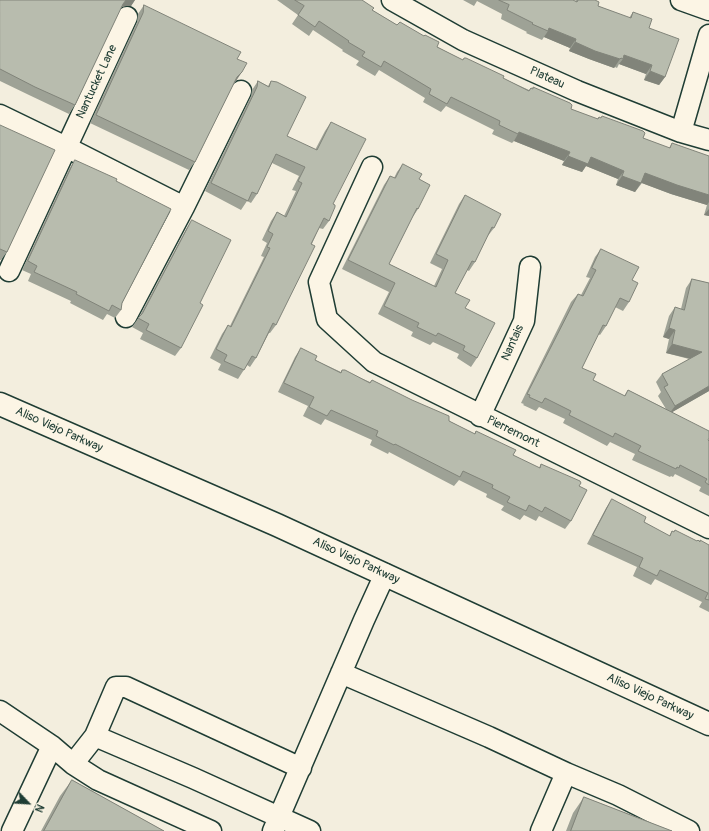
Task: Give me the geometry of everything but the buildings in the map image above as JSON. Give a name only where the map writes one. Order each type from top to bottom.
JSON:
[{"type":"main road","name":"Aliso Viejo Parkway","points":[[0,404],[277,525],[709,724]]},
{"type":"street","name":"Plateau","points":[[392,0],[463,40],[577,91],[681,132],[709,140]]},
{"type":"street","points":[[681,0],[709,10]]},
{"type":"street","name":"Nantucket Lane","points":[[9,271],[127,17]]},
{"type":"street","points":[[681,132],[709,35]]},
{"type":"street","points":[[126,317],[184,207],[241,91]]},
{"type":"street","points":[[0,115],[184,207]]},
{"type":"street","name":"Pierremont","points":[[372,167],[319,282],[327,319],[374,362],[480,416],[709,528]]},
{"type":"street","name":"Nantais","points":[[480,416],[524,321],[530,267]]},
{"type":"street","points":[[276,824],[385,574]]},
{"type":"street","points":[[341,673],[618,795],[689,831]]},
{"type":"street","points":[[73,764],[95,736],[116,687],[126,687],[301,768]]},
{"type":"street","points":[[0,711],[52,746],[73,764],[98,780],[211,831]]},
{"type":"street","points":[[95,736],[193,778],[276,824],[310,831]]},
{"type":"street","points":[[12,831],[52,746]]},
{"type":"street","points":[[541,831],[566,773]]}]
